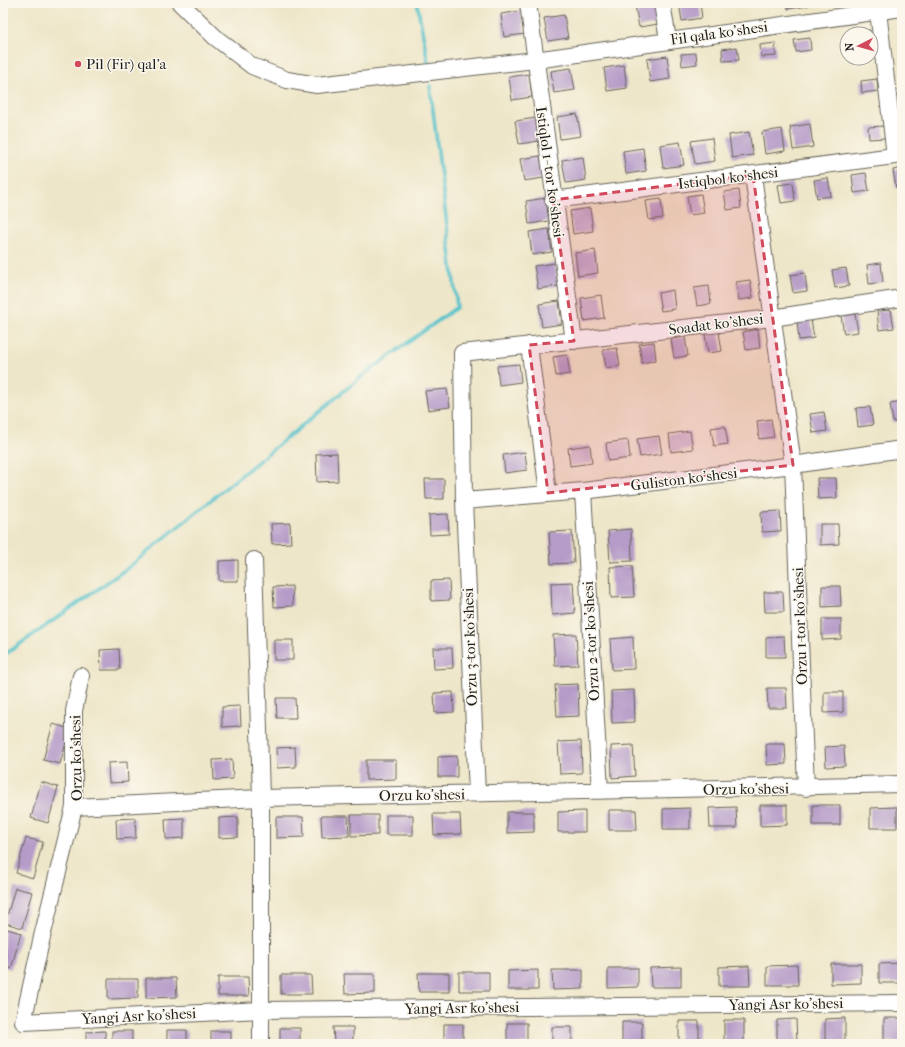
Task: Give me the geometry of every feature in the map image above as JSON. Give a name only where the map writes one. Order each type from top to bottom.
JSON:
[{"type":"street","name":"Fil qala ko'shesi","points":[[180,3],[216,38],[252,66],[287,80],[317,85],[535,60],[668,40],[847,9],[878,11],[902,8]]},
{"type":"street","name":"Istiqlol 1- tor ko'shesi","points":[[528,3],[553,200],[574,341]]},
{"type":"street","points":[[662,3],[668,40]]},
{"type":"street","points":[[878,11],[899,155]]},
{"type":"street","name":"Istiqbol ko'shesi","points":[[553,200],[899,155]]},
{"type":"street","name":"Orzu 1-tor ko'shesi","points":[[753,175],[793,465],[806,788]]},
{"type":"street","name":"Soadat ko'shesi","points":[[529,345],[772,318],[902,298]]},
{"type":"street","points":[[529,345],[548,494]]},
{"type":"street","name":"Orzu 3-tor ko'shesi","points":[[477,794],[464,501],[462,354],[529,345]]},
{"type":"street","name":"Guliston ko'shesi","points":[[464,501],[583,491],[793,465],[902,449]]},
{"type":"street","name":"Orzu 2-tor ko'shesi","points":[[583,491],[600,791]]},
{"type":"street","points":[[254,560],[261,798],[261,1044]]},
{"type":"street","name":"Orzu ko'shesi","points":[[80,676],[74,711],[74,808],[261,798],[806,788],[902,784]]},
{"type":"street","name":"Yangi Asr ko'shesi","points":[[74,808],[42,937],[23,1022],[261,1010],[902,1003]]},
{"type":"highlighted area","points":[[753,175],[793,465],[548,493],[529,345],[574,341],[553,200]]},
{"type":"building","points":[[656,3],[659,24],[639,27],[635,5]]},
{"type":"building","points":[[679,3],[700,3],[702,18],[682,21]]},
{"type":"building","points":[[787,3],[808,3],[808,6],[788,9]]},
{"type":"building","points":[[521,11],[525,34],[504,37],[501,14]]},
{"type":"building","points":[[564,15],[568,38],[548,41],[544,18]]},
{"type":"building","points":[[810,38],[811,50],[796,52],[794,40]]},
{"type":"building","points":[[775,43],[776,56],[761,57],[760,45]]},
{"type":"building","points":[[737,47],[739,60],[723,61],[722,49]]},
{"type":"building","points":[[696,53],[697,64],[682,66],[681,54]]},
{"type":"building","points":[[667,56],[670,79],[650,82],[647,59]]},
{"type":"building","points":[[624,65],[627,88],[607,91],[604,68]]},
{"type":"building","points":[[571,68],[575,90],[554,93],[551,71]]},
{"type":"building","points":[[529,74],[532,97],[512,100],[509,77]]},
{"type":"building","points":[[877,79],[878,91],[862,93],[861,81]]},
{"type":"building","points":[[577,114],[581,136],[560,139],[557,117]]},
{"type":"building","points":[[536,118],[539,141],[519,144],[515,121]]},
{"type":"building","points":[[810,124],[813,147],[793,150],[790,127]]},
{"type":"building","points":[[883,126],[885,138],[869,139],[868,127]]},
{"type":"building","points":[[782,129],[785,151],[765,154],[762,132]]},
{"type":"building","points":[[749,132],[753,155],[732,158],[729,135]]},
{"type":"building","points":[[712,138],[715,161],[695,164],[691,141]]},
{"type":"building","points":[[680,142],[684,165],[663,168],[660,145]]},
{"type":"building","points":[[643,148],[646,171],[626,174],[623,151]]},
{"type":"building","points":[[540,156],[544,178],[524,181],[520,159]]},
{"type":"building","points":[[583,157],[586,180],[566,183],[562,160]]},
{"type":"building","points":[[902,168],[902,187],[896,188],[893,170]]},
{"type":"building","points":[[866,173],[869,191],[854,193],[852,175]]},
{"type":"building","points":[[828,178],[831,196],[817,198],[814,180]]},
{"type":"building","points":[[793,183],[795,201],[781,203],[778,185]]},
{"type":"building","points":[[739,190],[741,208],[727,210],[724,192]]},
{"type":"building","points":[[701,194],[704,213],[690,215],[687,196]]},
{"type":"building","points":[[546,198],[549,221],[529,224],[526,201]]},
{"type":"building","points":[[661,199],[663,218],[649,220],[646,201]]},
{"type":"building","points":[[590,208],[593,231],[573,234],[570,211]]},
{"type":"building","points":[[549,229],[552,252],[532,255],[529,232]]},
{"type":"building","points":[[595,250],[598,273],[578,276],[575,253]]},
{"type":"building","points":[[555,263],[558,286],[538,289],[534,266]]},
{"type":"building","points":[[881,263],[883,282],[869,284],[867,265]]},
{"type":"building","points":[[846,268],[849,286],[835,288],[832,270]]},
{"type":"building","points":[[805,273],[807,291],[793,293],[790,275]]},
{"type":"building","points":[[750,280],[753,298],[739,300],[736,282]]},
{"type":"building","points":[[709,286],[711,304],[697,306],[694,288]]},
{"type":"building","points":[[673,290],[675,309],[661,311],[658,293]]},
{"type":"building","points":[[601,295],[604,318],[584,321],[581,298]]},
{"type":"building","points":[[559,301],[562,324],[542,327],[539,304]]},
{"type":"building","points":[[891,310],[894,328],[879,330],[877,311]]},
{"type":"building","points":[[855,314],[858,332],[844,334],[841,316]]},
{"type":"building","points":[[811,320],[814,338],[799,340],[797,322]]},
{"type":"building","points":[[758,329],[760,348],[746,350],[743,332]]},
{"type":"building","points":[[719,332],[722,351],[708,353],[705,334]]},
{"type":"building","points":[[685,337],[688,356],[674,358],[671,339]]},
{"type":"building","points":[[654,342],[656,360],[642,363],[639,344]]},
{"type":"building","points":[[617,348],[620,366],[606,368],[603,350]]},
{"type":"building","points":[[567,355],[570,374],[556,376],[553,357]]},
{"type":"building","points":[[519,364],[521,382],[499,385],[497,366]]},
{"type":"building","points":[[447,389],[450,407],[428,410],[425,391]]},
{"type":"building","points":[[902,402],[902,421],[893,422],[890,404]]},
{"type":"building","points":[[870,407],[873,425],[858,427],[856,408]]},
{"type":"building","points":[[824,412],[827,431],[813,433],[810,414]]},
{"type":"building","points":[[771,419],[774,437],[759,439],[757,421]]},
{"type":"building","points":[[725,426],[728,444],[714,446],[711,428]]},
{"type":"building","points":[[690,431],[693,449],[671,452],[669,434]]},
{"type":"building","points":[[659,436],[662,454],[640,457],[637,439]]},
{"type":"building","points":[[628,440],[630,458],[608,461],[606,443]]},
{"type":"building","points":[[590,445],[592,463],[570,466],[568,448]]},
{"type":"building","points":[[525,452],[527,470],[505,473],[503,455]]},
{"type":"building","points":[[337,453],[338,481],[317,482],[316,454]]},
{"type":"building","points":[[817,478],[836,478],[837,498],[818,499]]},
{"type":"building","points":[[425,479],[444,479],[444,499],[426,499]]},
{"type":"building","points":[[780,511],[781,531],[762,532],[761,512]]},
{"type":"building","points":[[448,514],[449,534],[430,535],[429,515]]},
{"type":"building","points":[[290,523],[291,543],[272,544],[271,524]]},
{"type":"building","points":[[820,524],[838,524],[839,544],[820,545]]},
{"type":"building","points":[[631,529],[632,561],[610,562],[608,531]]},
{"type":"building","points":[[572,531],[574,563],[551,564],[549,532]]},
{"type":"building","points":[[238,560],[238,581],[219,581],[219,561]]},
{"type":"building","points":[[632,566],[634,597],[611,598],[610,567]]},
{"type":"building","points":[[449,580],[450,600],[431,601],[431,581]]},
{"type":"building","points":[[573,582],[575,613],[552,615],[551,583]]},
{"type":"building","points":[[292,586],[293,606],[274,607],[273,587]]},
{"type":"building","points":[[822,586],[840,586],[841,606],[822,607]]},
{"type":"building","points":[[764,592],[783,592],[784,612],[765,612]]},
{"type":"building","points":[[822,619],[841,619],[841,639],[822,640]]},
{"type":"building","points":[[576,634],[578,665],[555,666],[553,635]]},
{"type":"building","points":[[784,636],[785,657],[766,657],[766,637]]},
{"type":"building","points":[[633,637],[634,669],[612,670],[610,639]]},
{"type":"building","points":[[274,640],[293,640],[293,660],[274,660]]},
{"type":"building","points":[[433,648],[452,648],[453,668],[434,669]]},
{"type":"building","points":[[119,649],[120,670],[101,670],[100,650]]},
{"type":"building","points":[[578,684],[579,716],[557,717],[555,685]]},
{"type":"building","points":[[767,688],[786,688],[787,708],[768,708]]},
{"type":"building","points":[[634,690],[635,722],[612,723],[611,691]]},
{"type":"building","points":[[453,692],[454,712],[435,713],[434,693]]},
{"type":"building","points":[[824,692],[843,692],[843,712],[824,713]]},
{"type":"building","points":[[276,698],[295,698],[296,718],[277,718]]},
{"type":"building","points":[[240,706],[241,726],[222,727],[222,707]]},
{"type":"building","points":[[53,724],[70,729],[60,764],[43,760]]},
{"type":"building","points":[[581,741],[582,773],[560,774],[558,742]]},
{"type":"building","points":[[766,744],[785,744],[786,764],[767,765]]},
{"type":"building","points":[[633,745],[635,776],[612,778],[611,746]]},
{"type":"building","points":[[844,746],[845,766],[826,767],[825,747]]},
{"type":"building","points":[[295,747],[296,767],[277,768],[276,748]]},
{"type":"building","points":[[457,756],[457,777],[438,777],[438,757]]},
{"type":"building","points":[[232,759],[233,779],[214,780],[213,760]]},
{"type":"building","points":[[366,760],[396,760],[396,779],[366,780]]},
{"type":"building","points":[[127,762],[128,782],[109,783],[108,763]]},
{"type":"building","points":[[41,782],[58,787],[48,823],[31,818]]},
{"type":"building","points":[[760,805],[787,805],[787,825],[760,826]]},
{"type":"building","points":[[813,805],[840,805],[840,825],[813,825]]},
{"type":"building","points":[[736,807],[737,828],[710,828],[709,808]]},
{"type":"building","points":[[897,807],[897,828],[870,828],[870,808]]},
{"type":"building","points":[[690,808],[690,829],[663,829],[663,809]]},
{"type":"building","points":[[609,810],[636,810],[637,830],[609,830]]},
{"type":"building","points":[[585,811],[585,832],[558,832],[558,812]]},
{"type":"building","points":[[507,812],[534,812],[534,832],[507,833]]},
{"type":"building","points":[[433,814],[460,814],[461,834],[434,835]]},
{"type":"building","points":[[351,815],[378,815],[378,835],[351,836]]},
{"type":"building","points":[[386,815],[413,815],[413,835],[386,835]]},
{"type":"building","points":[[321,816],[348,816],[349,836],[322,837]]},
{"type":"building","points":[[238,817],[238,837],[219,838],[219,818]]},
{"type":"building","points":[[276,817],[303,817],[304,837],[276,838]]},
{"type":"building","points":[[135,818],[136,838],[117,839],[116,819]]},
{"type":"building","points":[[184,818],[184,838],[166,839],[165,819]]},
{"type":"building","points":[[26,838],[43,842],[33,878],[16,873]]},
{"type":"building","points":[[15,888],[32,892],[22,928],[5,923]]},
{"type":"building","points":[[4,928],[21,933],[11,969],[3,967]]},
{"type":"building","points":[[902,963],[902,983],[879,983],[879,964]]},
{"type":"building","points":[[831,964],[861,964],[861,983],[831,984]]},
{"type":"building","points":[[797,965],[798,985],[767,985],[767,966]]},
{"type":"building","points":[[749,966],[750,986],[719,986],[719,967]]},
{"type":"building","points":[[681,967],[681,987],[651,987],[650,968]]},
{"type":"building","points":[[608,968],[638,968],[638,987],[608,988]]},
{"type":"building","points":[[538,970],[538,990],[508,990],[508,971]]},
{"type":"building","points":[[552,970],[583,970],[583,989],[553,990]]},
{"type":"building","points":[[459,972],[489,972],[489,991],[459,991]]},
{"type":"building","points":[[418,973],[449,973],[449,992],[419,992]]},
{"type":"building","points":[[344,974],[375,974],[375,993],[345,994]]},
{"type":"building","points":[[281,975],[311,975],[312,994],[281,994]]},
{"type":"building","points":[[218,977],[248,977],[249,996],[218,996]]},
{"type":"building","points":[[146,978],[176,978],[177,997],[146,998]]},
{"type":"building","points":[[108,979],[138,979],[138,998],[108,999]]},
{"type":"building","points":[[845,1018],[845,1043],[825,1043],[825,1019]]},
{"type":"building","points":[[884,1018],[902,1018],[902,1042],[884,1042]]},
{"type":"building","points":[[796,1019],[797,1044],[777,1044],[777,1020]]},
{"type":"building","points":[[724,1020],[744,1020],[744,1044],[724,1044]]},
{"type":"building","points":[[679,1021],[699,1021],[699,1044],[679,1044]]},
{"type":"building","points":[[622,1022],[642,1022],[642,1044],[622,1044]]},
{"type":"building","points":[[507,1023],[527,1023],[527,1044],[507,1044]]},
{"type":"building","points":[[444,1024],[463,1024],[463,1044],[444,1044]]},
{"type":"building","points":[[333,1027],[353,1027],[353,1044],[334,1044]]},
{"type":"building","points":[[552,1027],[572,1027],[572,1044],[552,1044]]},
{"type":"building","points":[[280,1028],[300,1028],[300,1044],[280,1044]]},
{"type":"building","points":[[167,1030],[187,1030],[187,1044],[167,1044]]},
{"type":"building","points":[[105,1031],[106,1044],[86,1044],[86,1032]]},
{"type":"building","points":[[112,1031],[132,1031],[132,1044],[112,1044]]},
{"type":"building","points":[[211,1031],[231,1031],[231,1044],[211,1044]]},
{"type":"waterway","points":[[417,3],[428,62]]},
{"type":"waterway","points":[[3,656],[129,567],[366,373],[457,307],[430,86]]},
{"type":"place","name":"Pil (Fir) qal'a","points":[[78,64]]}]
